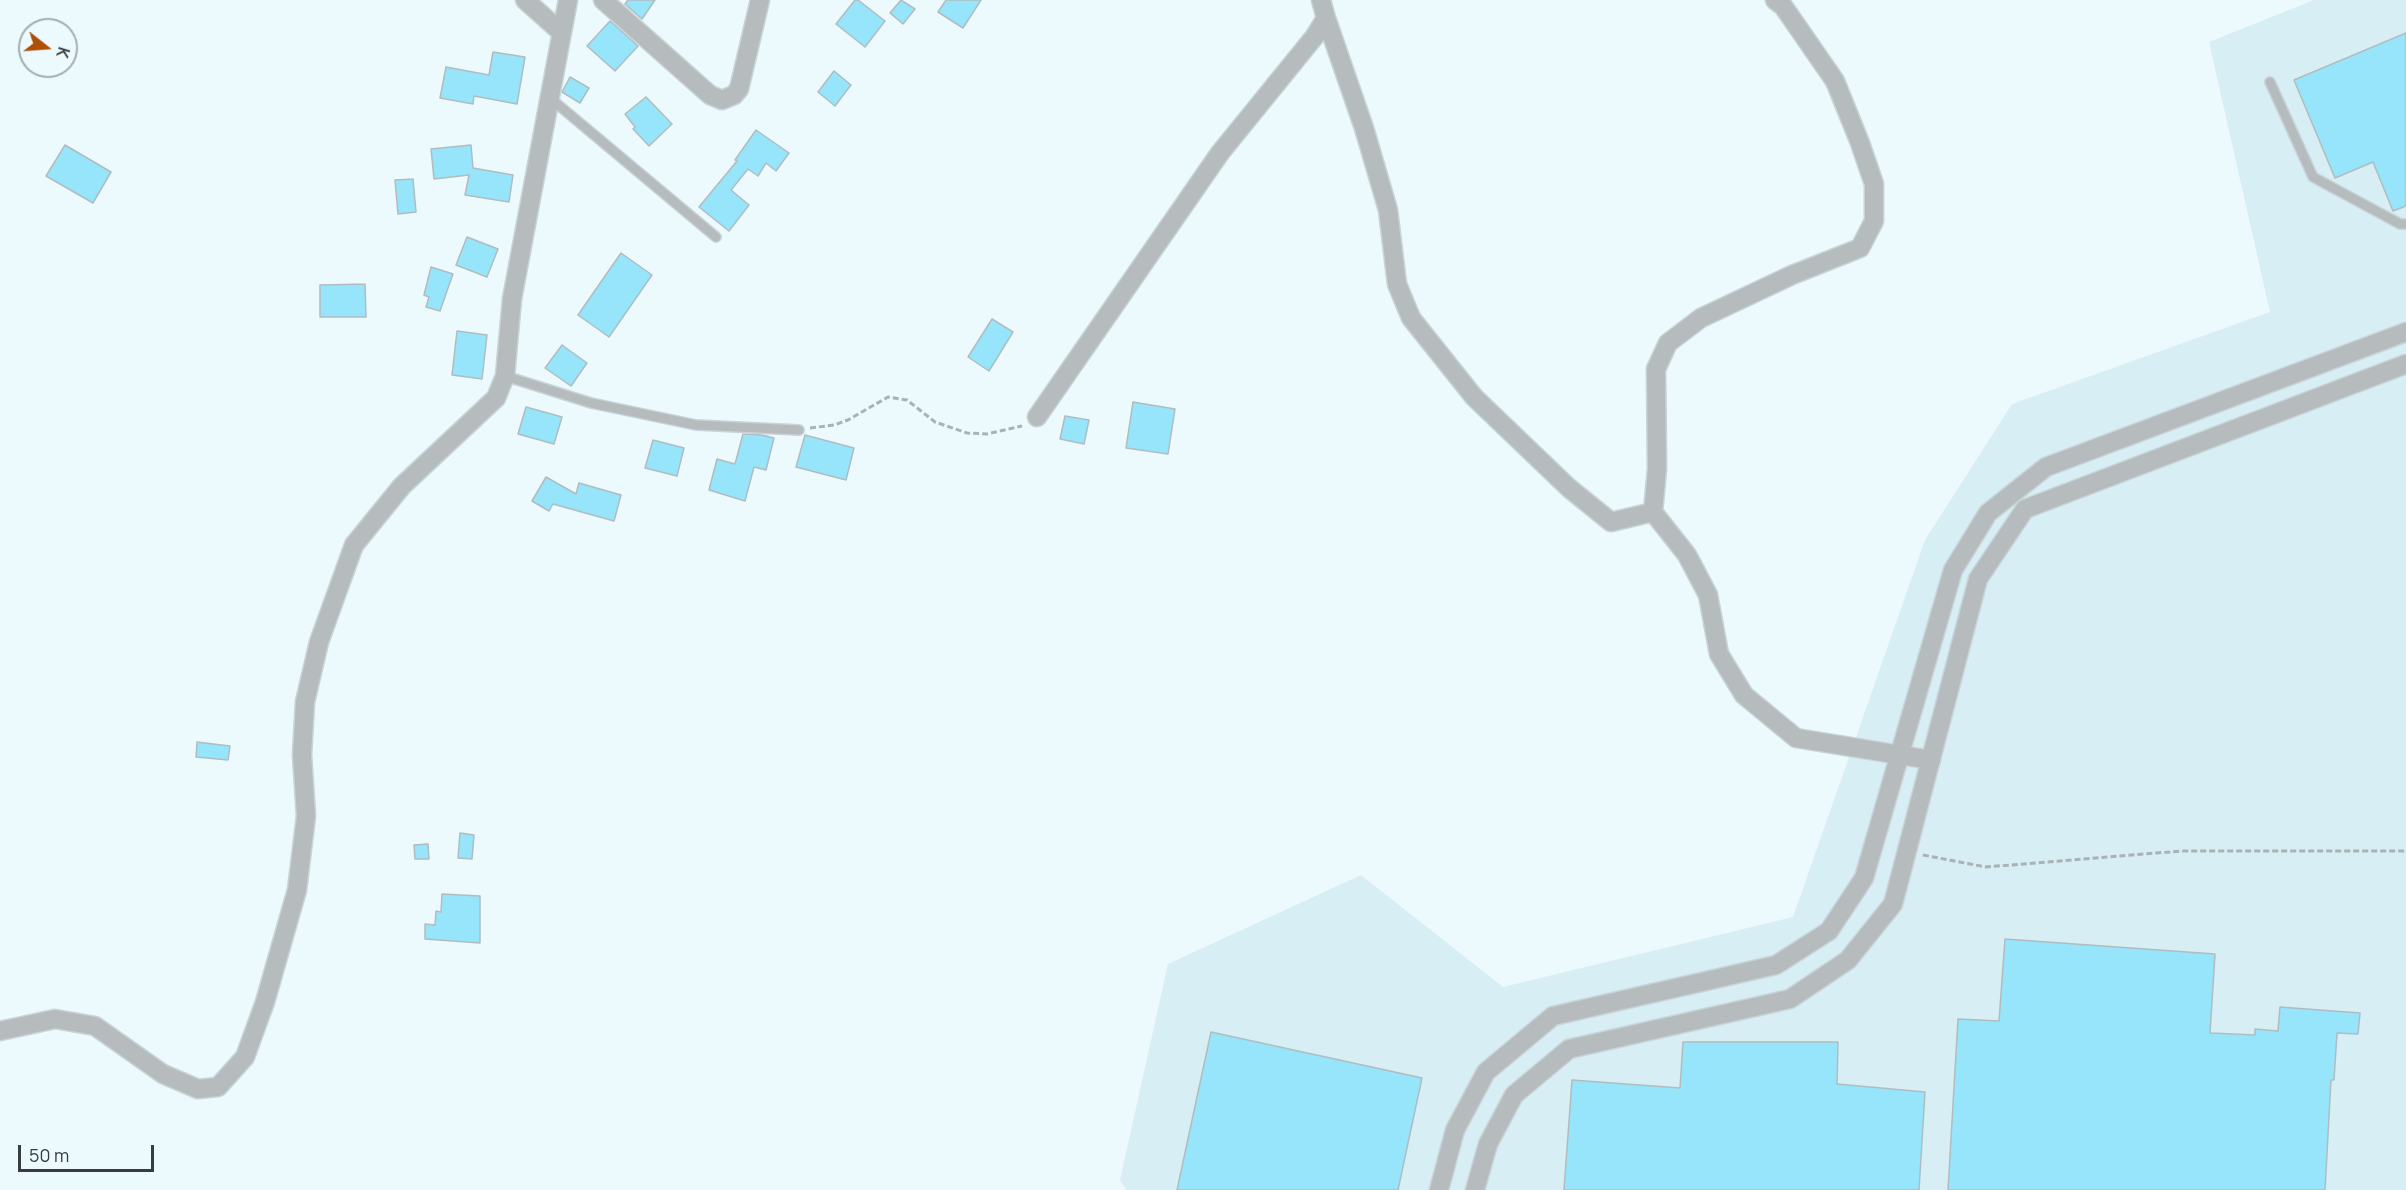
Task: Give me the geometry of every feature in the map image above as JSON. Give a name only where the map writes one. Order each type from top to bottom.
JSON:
[{"type":"street","points":[[525,0],[562,33]]},
{"type":"street","points":[[0,1030],[55,1019],[95,1026],[163,1074],[198,1089],[218,1088],[245,1057],[265,1002],[297,890],[306,816],[302,755],[305,702],[320,642],[354,545],[402,486],[496,398],[505,376],[512,299],[568,0]]},
{"type":"street","points":[[603,0],[710,95],[722,100],[734,95],[739,89],[760,0]]},
{"type":"street","points":[[1321,0],[1364,128],[1388,210],[1397,284],[1411,318],[1474,397],[1569,488],[1611,522],[1653,512]]},
{"type":"street","points":[[1776,0],[1783,6],[1835,81],[1874,184],[1874,221],[1860,248],[1792,275],[1701,318],[1668,343],[1656,369],[1657,469],[1653,512],[1687,555],[1708,595],[1719,654],[1744,695],[1796,738],[1931,760]]},
{"type":"street","points":[[1037,417],[1220,153],[1315,36],[1326,18]]},
{"type":"street","points":[[1439,1190],[1455,1130],[1486,1072],[1553,1016],[1776,965],[1829,931],[1864,878],[1953,570],[1988,513],[2046,467],[2406,332]]},
{"type":"street","points":[[1475,1190],[1488,1144],[1514,1095],[1569,1049],[1790,999],[1848,960],[1874,928],[1893,904],[1978,579],[2025,509],[2406,364]]},
{"type":"lane","points":[[2270,82],[2313,177],[2400,224],[2406,224]]},
{"type":"lane","points":[[550,98],[716,237]]},
{"type":"lane","points":[[505,376],[591,404],[696,425],[799,430]]},
{"type":"path","points":[[799,430],[834,425],[848,420],[888,397],[907,400],[935,422],[967,433],[987,434],[1008,431],[1024,426],[1037,417]]},
{"type":"path","points":[[1907,852],[1986,867],[2181,851],[2406,851]]},
{"type":"shaded area","points":[[2314,0],[2406,0],[2406,1190],[1126,1190],[1120,1180],[1168,964],[1361,875],[1503,987],[1793,917],[1925,540],[2012,404],[2270,312],[2209,42]]},
{"type":"building","points":[[628,0],[655,0],[642,19],[625,4]]},
{"type":"building","points":[[855,0],[885,21],[865,47],[836,24]]},
{"type":"building","points":[[901,0],[915,9],[903,24],[890,13]]},
{"type":"building","points":[[946,0],[981,0],[963,28],[938,12]]},
{"type":"building","points":[[610,21],[638,46],[615,71],[587,46]]},
{"type":"building","points":[[2406,33],[2406,206],[2393,211],[2373,162],[2335,178],[2294,80]]},
{"type":"building","points":[[493,52],[525,57],[517,104],[474,96],[473,104],[440,98],[446,67],[489,75]]},
{"type":"building","points":[[834,71],[851,85],[835,106],[818,92]]},
{"type":"building","points":[[570,77],[589,88],[580,103],[562,92]]},
{"type":"building","points":[[646,97],[672,124],[649,146],[633,129],[635,127],[625,114]]},
{"type":"building","points":[[756,130],[789,153],[776,171],[766,163],[758,176],[748,169],[731,190],[749,205],[729,231],[699,207],[737,161],[735,160]]},
{"type":"building","points":[[65,145],[111,172],[93,203],[46,176]]},
{"type":"building","points":[[471,145],[473,168],[513,175],[509,202],[465,195],[469,175],[434,179],[431,149]]},
{"type":"building","points":[[413,179],[416,212],[398,214],[395,180]]},
{"type":"building","points":[[467,237],[498,249],[487,277],[456,265]]},
{"type":"building","points":[[621,253],[652,275],[609,337],[578,315]]},
{"type":"building","points":[[431,267],[453,274],[440,311],[426,307],[429,297],[424,295]]},
{"type":"building","points":[[365,284],[366,317],[320,317],[320,285]]},
{"type":"building","points":[[992,319],[1013,332],[989,371],[968,357]]},
{"type":"building","points":[[457,331],[487,335],[482,379],[452,375]]},
{"type":"building","points":[[562,345],[587,363],[571,386],[545,368]]},
{"type":"building","points":[[1133,402],[1175,409],[1168,454],[1126,448]]},
{"type":"building","points":[[526,407],[562,417],[554,444],[518,434]]},
{"type":"building","points":[[1065,416],[1089,420],[1084,444],[1060,439]]},
{"type":"building","points":[[743,434],[774,438],[766,470],[754,467],[745,501],[709,490],[717,459],[735,464]]},
{"type":"building","points":[[805,435],[854,448],[846,480],[796,467]]},
{"type":"building","points":[[653,440],[684,448],[677,476],[645,468]]},
{"type":"building","points":[[546,477],[576,494],[579,483],[621,495],[614,521],[553,504],[549,511],[532,501]]},
{"type":"building","points":[[197,742],[230,746],[228,760],[196,757]]},
{"type":"building","points":[[460,833],[474,835],[472,859],[458,858]]},
{"type":"building","points":[[428,844],[429,859],[415,859],[414,845]]},
{"type":"building","points":[[442,894],[480,896],[480,943],[425,939],[425,924],[435,925],[436,911],[441,912]]},
{"type":"building","points":[[2005,939],[2215,954],[2210,1033],[2255,1035],[2255,1029],[2278,1031],[2280,1007],[2360,1013],[2358,1034],[2337,1033],[2334,1080],[2331,1080],[2325,1190],[1948,1190],[1958,1019],[1999,1021]]},
{"type":"building","points":[[1211,1032],[1422,1078],[1398,1190],[1177,1190]]},
{"type":"building","points":[[1683,1042],[1838,1042],[1837,1084],[1925,1092],[1919,1190],[1564,1190],[1572,1080],[1680,1088]]}]
